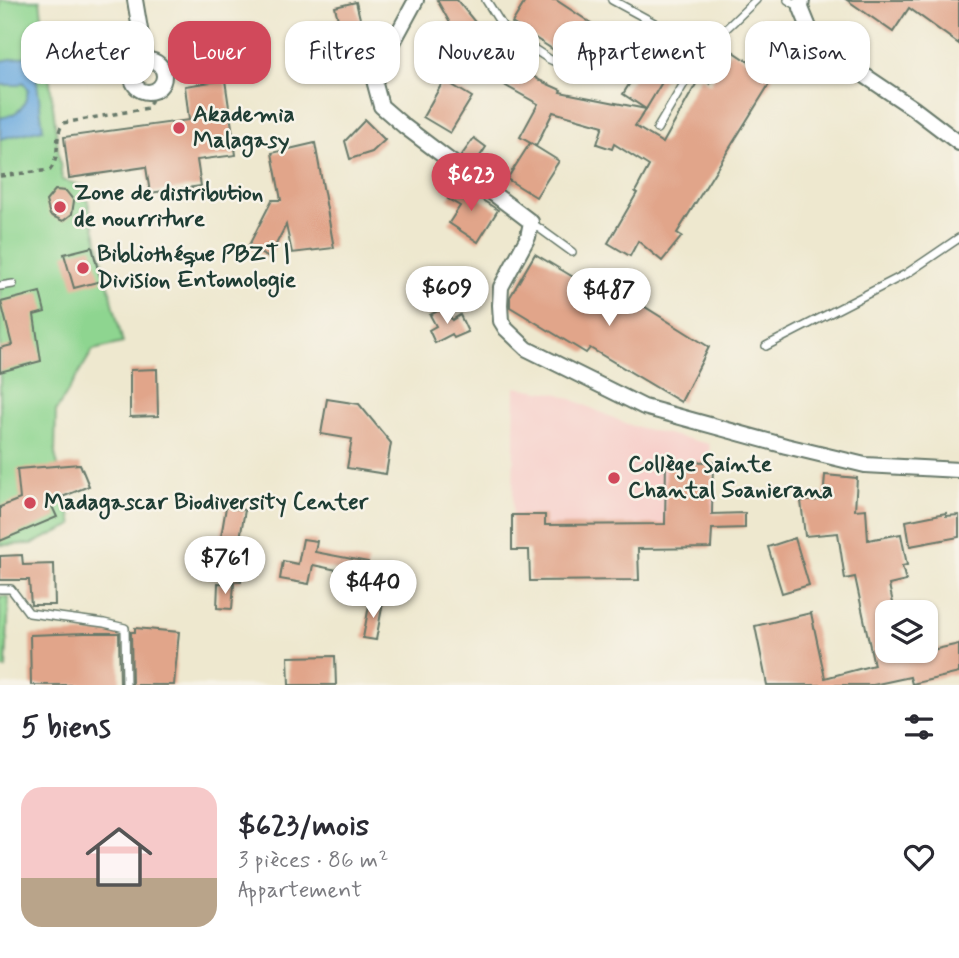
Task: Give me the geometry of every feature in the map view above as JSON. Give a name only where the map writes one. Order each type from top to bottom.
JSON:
[{"type":"street","points":[[135,0],[139,21]]},
{"type":"street","points":[[416,0],[379,68],[375,84],[381,106],[531,222],[528,237],[501,287],[500,296],[501,321],[527,349],[644,407],[865,465],[959,470]]},
{"type":"street","points":[[797,3],[811,35],[843,61],[959,143]]},
{"type":"street","points":[[136,84],[139,89],[151,92],[158,88],[162,82],[162,69],[154,61]]},
{"type":"lane","points":[[486,0],[505,30],[549,59],[582,74],[612,69],[647,20],[612,0]]},
{"type":"lane","points":[[731,24],[756,0]]},
{"type":"lane","points":[[657,129],[684,84]]},
{"type":"lane","points":[[531,222],[572,252]]},
{"type":"lane","points":[[766,346],[906,274],[959,238]]},
{"type":"lane","points":[[0,286],[13,284]]},
{"type":"lane","points":[[0,589],[11,589],[29,613],[125,628],[126,685]]},
{"type":"path","points":[[0,176],[50,170],[57,161],[57,132],[63,123],[148,108],[152,99],[151,92]]},
{"type":"shaded area","name":"Collège Sainte Chantal Soanierana","points":[[515,387],[560,394],[629,425],[709,444],[716,495],[711,548],[512,550]]},
{"type":"green space","points":[[0,0],[40,0],[43,21],[21,21],[21,84],[50,84],[62,180],[84,186],[123,343],[93,350],[56,411],[55,454],[73,525],[32,544],[0,545]]},
{"type":"green space","points":[[0,596],[9,597],[6,668],[0,668]]},
{"type":"water","points":[[21,57],[21,83],[0,85],[0,61]]},
{"type":"water","points":[[24,84],[37,84],[43,129],[0,139],[0,118],[12,115],[20,109],[28,89]]},
{"type":"building","points":[[437,0],[457,0],[474,21],[449,21]]},
{"type":"building","points":[[526,0],[556,0],[588,21],[553,21],[553,49],[539,40],[539,21],[513,21]]},
{"type":"building","points":[[847,0],[959,0],[959,44],[909,8],[893,32]]},
{"type":"building","points":[[356,2],[361,21],[338,21],[335,7]]},
{"type":"building","points":[[731,50],[745,59],[745,84],[769,84],[677,233],[682,236],[662,261],[638,241],[630,256],[608,243],[649,166],[614,144],[612,149],[597,144],[603,126],[553,112],[536,146],[520,137],[538,104],[504,84],[539,84],[539,80],[561,90],[560,92],[646,109],[635,126],[663,143],[696,84],[731,84]]},
{"type":"building","name":"Akademia Malagasy","points":[[226,84],[236,155],[197,160],[201,186],[150,193],[146,167],[69,178],[64,137],[189,120],[185,86]]},
{"type":"building","points":[[442,84],[451,84],[472,97],[450,133],[423,117]]},
{"type":"building","points":[[629,84],[661,84],[646,109],[623,94]]},
{"type":"building","points":[[365,120],[385,140],[372,152],[350,159],[345,141]]},
{"type":"building","points":[[474,138],[486,147],[474,165],[461,156]]},
{"type":"building","points":[[315,143],[334,248],[292,253],[286,225],[269,258],[248,247],[272,200],[281,200],[272,153]]},
{"type":"building","points":[[530,143],[559,161],[536,197],[507,179]]},
{"type":"building","points":[[457,184],[498,210],[478,242],[449,223],[460,206],[448,199]]},
{"type":"building","name":"Zone de distribution de nourriture","points":[[55,190],[66,191],[74,201],[72,214],[63,221],[50,215],[46,201]]},
{"type":"building","name":"Bibliothéque PBZT | Division Entomologie","points":[[92,247],[101,281],[74,288],[64,254]]},
{"type":"building","points":[[535,254],[623,307],[629,297],[709,347],[681,402],[590,348],[586,353],[510,307],[510,297]]},
{"type":"building","points":[[40,292],[45,312],[34,315],[41,361],[0,372],[0,348],[12,345],[1,302]]},
{"type":"building","points":[[445,307],[452,320],[460,315],[468,332],[454,338],[452,334],[435,343],[429,330],[436,326],[430,315]]},
{"type":"building","points":[[157,369],[158,416],[130,417],[130,370]]},
{"type":"building","points":[[327,399],[359,404],[391,443],[386,474],[347,468],[352,439],[321,434]]},
{"type":"building","points":[[666,461],[713,462],[712,514],[745,513],[745,528],[712,529],[711,548],[638,549],[639,580],[530,581],[529,550],[512,550],[512,515],[545,515],[545,525],[665,524]]},
{"type":"building","name":"Madagascar Biodiversity Center","points":[[80,464],[89,486],[50,502],[57,517],[0,541],[0,507],[20,499],[17,469]]},
{"type":"building","points":[[825,475],[857,478],[855,510],[866,509],[868,540],[901,534],[907,565],[902,566],[906,581],[889,585],[892,600],[875,600],[875,663],[938,663],[938,649],[959,644],[959,673],[912,684],[910,677],[873,685],[767,685],[755,626],[811,613],[825,678],[874,665],[855,577],[845,579],[838,533],[805,536],[801,501],[823,500]]},
{"type":"building","points":[[226,507],[245,510],[237,555],[243,555],[241,582],[223,581],[225,550],[219,549]]},
{"type":"building","points":[[946,513],[946,516],[959,515],[959,537],[910,546],[906,521]]},
{"type":"building","points":[[795,538],[809,585],[782,593],[768,547]]},
{"type":"building","points":[[303,539],[317,541],[315,552],[368,562],[363,591],[339,586],[342,571],[313,565],[309,584],[280,579],[283,561],[298,564]]},
{"type":"building","points":[[22,555],[23,565],[54,564],[55,605],[31,605],[29,580],[0,580],[0,556]]},
{"type":"building","points":[[218,583],[234,584],[232,609],[217,608]]},
{"type":"building","points":[[370,600],[383,602],[376,640],[363,638]]},
{"type":"building","points":[[135,628],[179,632],[174,685],[132,685],[131,632],[135,632]]},
{"type":"building","points":[[119,633],[120,685],[31,685],[30,635]]},
{"type":"building","points":[[335,656],[336,685],[289,685],[288,657]]},
{"type":"place","name":"Akademia Malagasy","points":[[179,128]]},
{"type":"place","name":"Zone de distribution de nourriture","points":[[60,207]]},
{"type":"place","name":"Bibliothéque PBZT | Division Entomologie","points":[[83,268]]},
{"type":"place","name":"Collège Sainte Chantal Soanierana","points":[[614,478]]},
{"type":"place","name":"Madagascar Biodiversity Center","points":[[30,503]]}]
